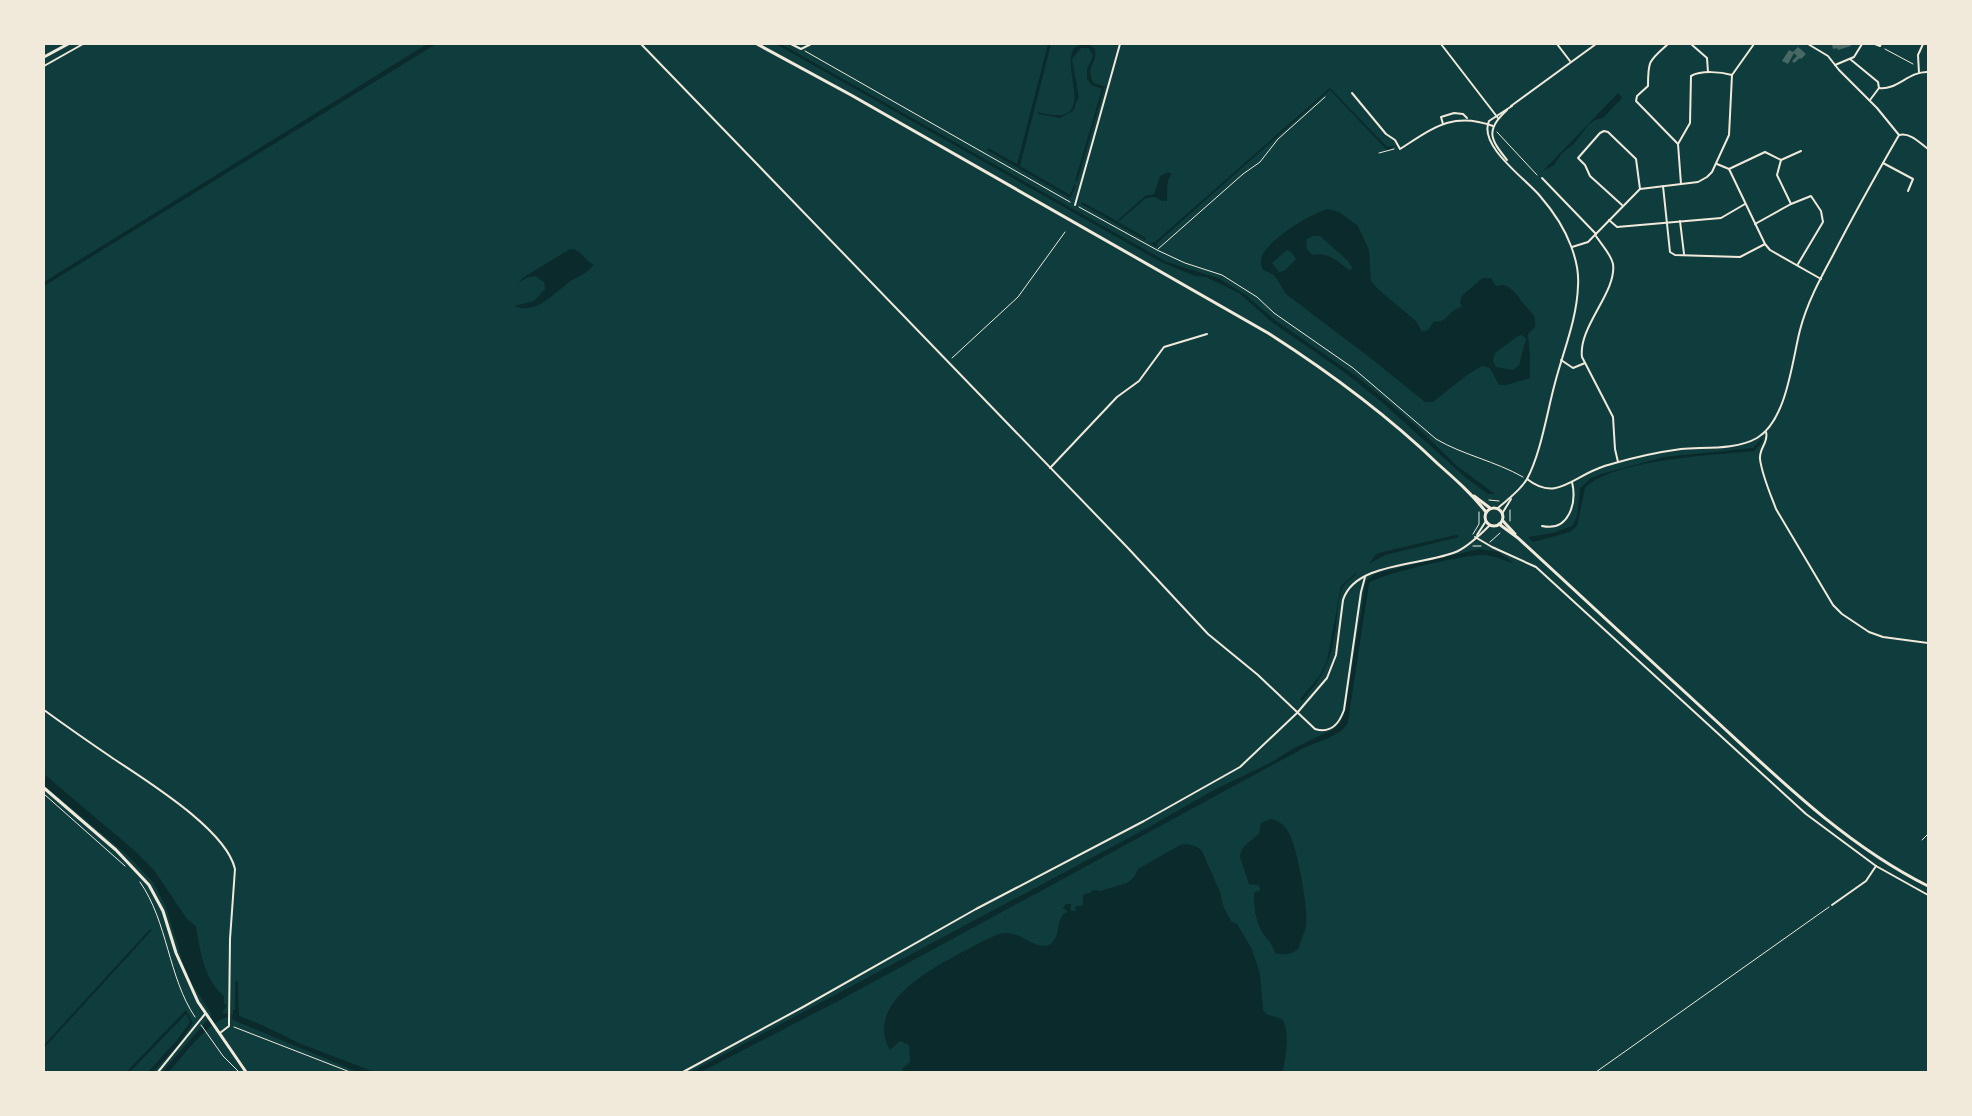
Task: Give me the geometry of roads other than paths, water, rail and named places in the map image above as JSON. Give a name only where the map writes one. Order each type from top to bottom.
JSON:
[{"type":"main road","points":[[44,57],[68,44]]},
{"type":"main road","points":[[757,44],[861,101],[1302,354],[1331,374],[1376,408],[1483,505],[1498,508],[1503,512],[1506,527],[1795,794],[1848,837],[1902,873],[1929,886]]},
{"type":"main road","points":[[1483,505],[1486,521],[1490,525],[1506,527]]},
{"type":"main road","points":[[1486,512],[1491,508]]},
{"type":"main road","points":[[1499,525],[1503,521]]},
{"type":"main road","points":[[44,788],[116,850],[149,885],[163,911],[186,980],[206,1016],[246,1072]]},
{"type":"street","points":[[44,66],[83,44]]},
{"type":"street","points":[[641,44],[1127,547],[1208,634],[1258,675],[1315,729],[1334,727],[1344,710],[1365,575]]},
{"type":"street","points":[[791,44],[801,49],[811,44]]},
{"type":"street","points":[[1075,205],[1120,44]]},
{"type":"street","points":[[1441,44],[1496,117]]},
{"type":"street","points":[[1557,44],[1570,62]]},
{"type":"street","points":[[1487,124],[1596,44]]},
{"type":"street","points":[[1668,44],[1651,60],[1648,66],[1648,86],[1637,96],[1636,101],[1678,144]]},
{"type":"street","points":[[1691,44],[1707,58],[1708,72]]},
{"type":"street","points":[[1572,248],[1588,242],[1640,189],[1698,182],[1707,177],[1716,164],[1731,127],[1732,75],[1754,44]]},
{"type":"street","points":[[1808,44],[1823,52],[1899,135]]},
{"type":"street","points":[[1835,65],[1850,59],[1862,44]]},
{"type":"street","points":[[1875,44],[1880,45]]},
{"type":"street","points":[[1919,73],[1918,55],[1923,44]]},
{"type":"street","points":[[1850,59],[1880,84],[1869,100]]},
{"type":"street","points":[[1682,184],[1678,144],[1690,123],[1691,76],[1695,73],[1708,72],[1732,75]]},
{"type":"street","points":[[1879,88],[1890,88],[1906,77],[1929,72]]},
{"type":"street","points":[[1352,93],[1386,134],[1395,140],[1400,149],[1443,124],[1474,119],[1493,126]]},
{"type":"street","points":[[1443,124],[1441,117],[1451,113],[1462,114],[1467,120]]},
{"type":"street","points":[[1496,117],[1492,137],[1495,145],[1514,169]]},
{"type":"street","points":[[1487,124],[1487,134],[1491,144],[1538,194],[1565,231],[1572,248],[1578,277],[1577,303],[1539,444],[1527,479],[1503,512]]},
{"type":"street","points":[[1622,206],[1590,176],[1585,165],[1578,158],[1600,133],[1608,132],[1636,159],[1640,189]]},
{"type":"street","points":[[1899,135],[1910,136],[1929,149]]},
{"type":"street","points":[[1527,479],[1539,487],[1549,489],[1564,486],[1596,469],[1618,462],[1680,450],[1746,442],[1766,432],[1775,419],[1782,402],[1804,317],[1821,279],[1899,135]]},
{"type":"street","points":[[1780,160],[1802,151]]},
{"type":"street","points":[[1729,169],[1765,152],[1780,160]]},
{"type":"street","points":[[1780,160],[1777,175],[1791,204]]},
{"type":"street","points":[[1883,163],[1913,179],[1908,191]]},
{"type":"street","points":[[1716,164],[1729,169],[1764,244],[1770,250],[1821,279]]},
{"type":"street","points":[[1541,177],[1596,234],[1611,259],[1613,268],[1610,282],[1581,346],[1582,357],[1613,417],[1618,462]]},
{"type":"street","points":[[1663,186],[1670,252],[1684,255],[1740,257],[1764,244]]},
{"type":"street","points":[[1755,224],[1811,196],[1821,212],[1823,222],[1797,265]]},
{"type":"street","points":[[1609,220],[1617,227],[1721,218],[1745,204]]},
{"type":"street","points":[[1680,221],[1684,255]]},
{"type":"street","points":[[1050,468],[1117,397],[1139,381],[1164,347],[1208,334]]},
{"type":"street","points":[[1562,360],[1573,368],[1585,363]]},
{"type":"street","points":[[1766,432],[1767,437],[1761,449],[1760,459],[1769,492],[1776,509],[1833,605],[1851,622],[1869,632],[1883,637],[1929,643]]},
{"type":"street","points":[[1542,526],[1548,528],[1560,524],[1568,517],[1572,505],[1572,482]]},
{"type":"street","points":[[1498,508],[1513,496]]},
{"type":"street","points":[[1475,537],[1486,521]]},
{"type":"street","points":[[683,1072],[976,909],[1144,821],[1240,767],[1319,689],[1333,666],[1338,646],[1342,607],[1346,593],[1354,582],[1365,575],[1450,554],[1465,546],[1490,525]]},
{"type":"street","points":[[1475,537],[1536,567],[1806,814],[1876,866],[1929,895]]},
{"type":"street","points":[[44,710],[171,798],[213,835],[231,858],[235,869],[230,939],[229,1026],[219,1033]]},
{"type":"street","points":[[1832,904],[1866,880],[1876,866]]},
{"type":"street","points":[[158,1072],[206,1016]]},
{"type":"water","points":[[427,44],[436,44],[44,286],[44,282]]},
{"type":"water","points":[[776,44],[781,44],[1167,262],[1218,278],[1245,294],[1275,320],[1359,378],[1414,424],[1457,466],[1495,494],[1488,494],[1466,478],[1384,404],[1344,372],[1273,323],[1239,293],[1206,277],[1195,276],[1161,262]]},
{"type":"water","points":[[1048,44],[1051,44],[1020,166],[1070,195],[1074,185],[1076,186],[1070,198],[987,150],[988,148],[1017,164]]},
{"type":"water","points":[[1081,44],[1088,44],[1095,49],[1091,78],[1094,83],[1106,87],[1077,182],[1075,181],[1102,89],[1092,85],[1087,79],[1087,69],[1093,56],[1089,48],[1081,48],[1072,59],[1079,97],[1073,111],[1060,118],[1038,114],[1038,112],[1057,115],[1068,113],[1073,105],[1074,95],[1071,58],[1074,48]]},
{"type":"water","points":[[1330,88],[1387,147],[1395,146],[1388,150],[1385,148],[1330,90],[1156,244],[1157,247],[1150,243],[1155,242]]},
{"type":"water","points":[[1618,93],[1622,98],[1603,118],[1588,125],[1554,165],[1543,171]]},
{"type":"water","points":[[1168,172],[1172,174],[1168,183],[1167,201],[1155,197],[1146,198],[1118,222],[1146,238],[1145,240],[1081,204],[1082,202],[1117,221],[1145,196],[1154,194],[1160,176]]},
{"type":"water","points":[[1328,209],[1339,212],[1358,226],[1369,250],[1371,281],[1416,321],[1422,332],[1428,330],[1434,321],[1442,321],[1454,310],[1462,307],[1460,302],[1462,296],[1482,278],[1491,278],[1496,286],[1504,285],[1512,290],[1535,318],[1535,327],[1528,334],[1530,378],[1499,385],[1490,368],[1482,366],[1433,402],[1425,402],[1286,294],[1275,277],[1263,270],[1262,256],[1281,235]],"holes":[[[1320,236],[1348,261],[1353,269],[1349,270],[1328,256],[1313,255],[1309,252],[1306,246],[1307,239]],[[1287,250],[1296,259],[1284,271],[1279,272],[1272,263]],[[1522,335],[1526,339],[1519,365],[1513,370],[1496,367],[1493,361],[1495,353]]]},
{"type":"water","points":[[570,249],[578,251],[594,264],[592,267],[537,306],[522,308],[514,306],[534,301],[545,289],[544,282],[535,276],[518,283]]},
{"type":"water","points":[[1762,438],[1762,442],[1754,451],[1639,465],[1598,479],[1585,488],[1577,526],[1570,532],[1533,542],[1528,537],[1553,533],[1572,526],[1577,517],[1580,488],[1591,478],[1664,457],[1753,448]]},
{"type":"water","points":[[1459,536],[1385,555],[1369,564],[1376,554],[1382,552]]},
{"type":"water","points":[[1479,549],[1498,552],[1514,563],[1491,556],[1474,556],[1406,570],[1369,583],[1348,722],[1341,731],[1302,749],[840,1000],[701,1072],[691,1072],[1214,790],[1334,729],[1341,722],[1346,704],[1366,581],[1375,574]]},
{"type":"water","points":[[1357,572],[1342,589],[1334,638],[1326,666],[1316,683],[1302,701],[1300,699],[1319,677],[1327,661],[1341,586]]},
{"type":"water","points":[[44,774],[135,851],[154,870],[187,919],[196,926],[207,973],[224,996],[224,1004],[227,1005],[222,1013],[228,1014],[228,1017],[204,1032],[169,1072],[162,1072],[211,1016],[211,1013],[192,984],[183,963],[166,907],[153,882],[126,854],[44,785]]},
{"type":"water","points":[[1271,819],[1284,826],[1292,840],[1299,864],[1306,907],[1305,932],[1299,948],[1285,954],[1275,953],[1262,932],[1255,913],[1254,893],[1260,890],[1260,887],[1249,884],[1240,857],[1244,846],[1259,834],[1261,823]]},
{"type":"water","points":[[1180,845],[1196,846],[1202,851],[1220,892],[1224,908],[1252,949],[1260,974],[1263,1010],[1266,1014],[1282,1019],[1285,1025],[1287,1045],[1283,1072],[904,1072],[902,1069],[910,1062],[909,1045],[900,1041],[890,1050],[884,1031],[887,1013],[898,997],[914,982],[952,957],[1000,934],[1018,935],[1040,946],[1051,944],[1056,937],[1063,914],[1068,912],[1063,908],[1066,904],[1071,904],[1071,911],[1076,911],[1075,907],[1083,905],[1083,896],[1086,893],[1127,883],[1138,869]]},
{"type":"water","points":[[150,929],[152,930],[44,1048],[44,1045]]},
{"type":"water","points":[[238,981],[239,1016],[301,1044],[375,1072],[358,1072],[233,1020],[231,1015],[235,1010],[235,982]]},
{"type":"water","points":[[186,1010],[193,1023],[178,1045],[153,1072],[148,1072],[190,1022],[186,1014],[130,1072],[126,1072]]}]
